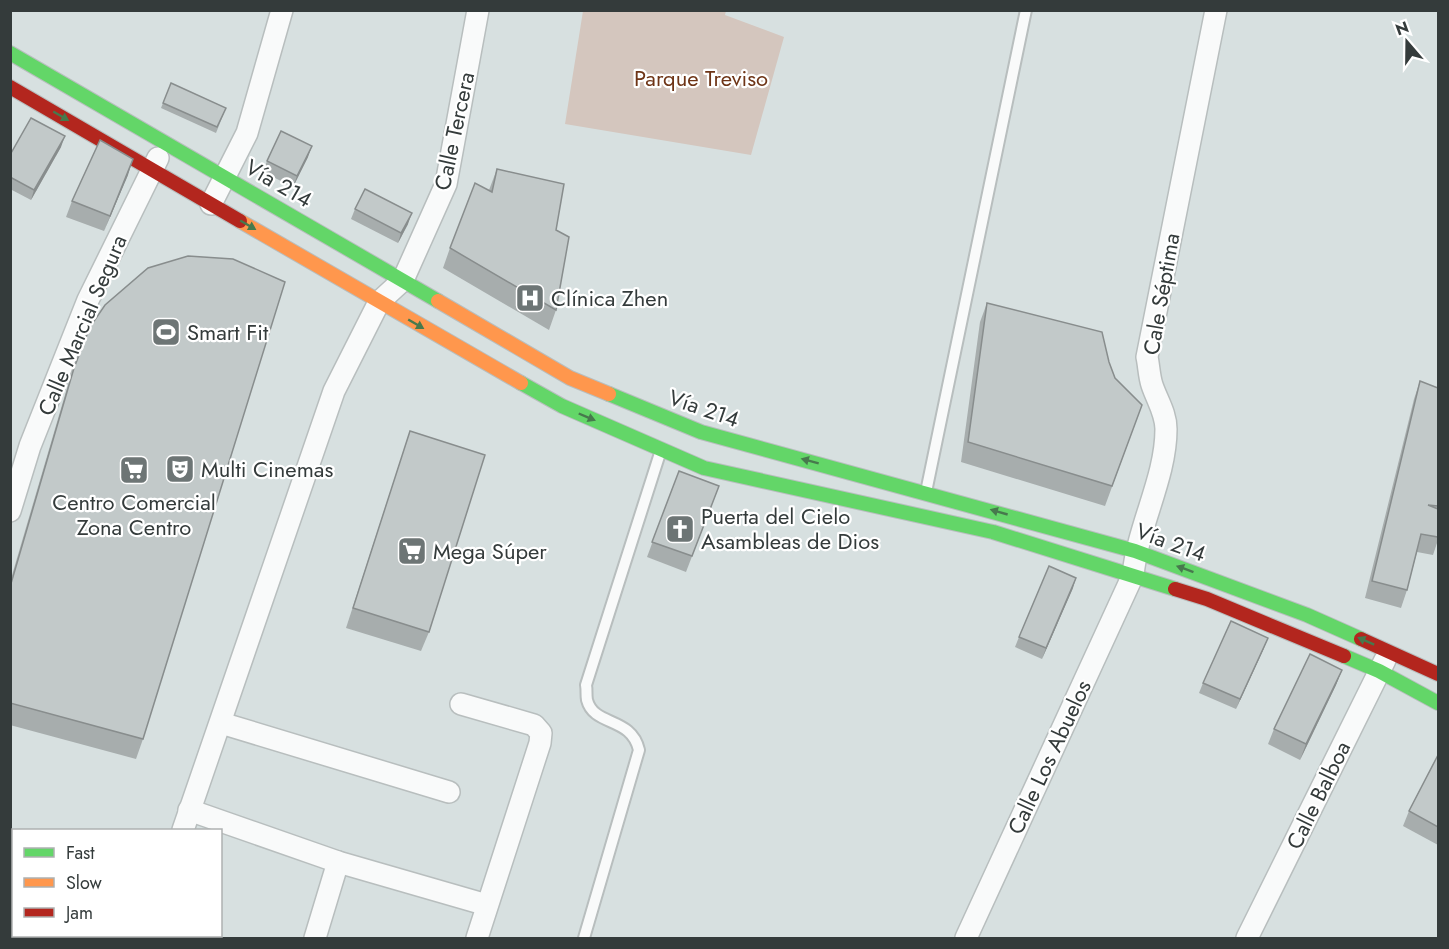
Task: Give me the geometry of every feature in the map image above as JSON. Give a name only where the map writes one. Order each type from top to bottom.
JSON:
[{"type":"main road","name":"Vía 214","points":[[10,53],[570,378],[701,432],[1135,551],[1307,615],[1438,674]]},
{"type":"main road","name":"Vía 214","points":[[13,94],[152,170],[379,303],[562,406],[704,468],[993,532],[1132,574],[1207,599],[1379,671],[1438,703]]},
{"type":"street","points":[[211,204],[247,133],[282,10]]},
{"type":"street","name":"Calle Tercera","points":[[403,280],[446,184],[478,10]]},
{"type":"street","name":"Cale Séptima","points":[[1132,574],[1135,551],[1164,455],[1166,427],[1162,408],[1151,384],[1147,357],[1216,10]]},
{"type":"street","name":"Calle Marcial Segura","points":[[10,511],[30,446],[88,300],[165,144]]},
{"type":"street","points":[[184,829],[334,391],[379,303],[403,280]]},
{"type":"street","name":"Calle Los Abuelos","points":[[966,939],[1132,574]]},
{"type":"street","name":"Calle Balboa","points":[[1246,939],[1390,651]]},
{"type":"street","points":[[461,704],[534,726],[540,733],[540,743],[477,939]]},
{"type":"street","points":[[221,723],[449,792]]},
{"type":"street","points":[[189,810],[338,862],[487,905]]},
{"type":"street","points":[[315,939],[338,862]]},
{"type":"lane","points":[[926,492],[1026,10]]},
{"type":"lane","points":[[584,939],[639,750],[637,740],[630,730],[595,713],[587,701],[586,685],[661,449]]},
{"type":"green space","name":"Parque Treviso","points":[[583,11],[726,11],[725,15],[784,37],[751,155],[565,124]]},
{"type":"building","points":[[171,83],[226,108],[217,127],[163,103]]},
{"type":"building","points":[[31,118],[65,136],[34,190],[10,177],[10,155]]},
{"type":"building","points":[[281,131],[312,146],[297,176],[267,161]]},
{"type":"building","points":[[100,140],[133,159],[110,216],[72,201]]},
{"type":"building","points":[[497,169],[564,184],[556,230],[569,237],[556,310],[450,248],[475,183],[492,192]]},
{"type":"building","points":[[365,189],[412,213],[401,233],[355,209]]},
{"type":"building","name":"Centro Comercial Zona Centro","points":[[188,256],[233,259],[285,282],[143,739],[10,703],[10,587],[74,368],[90,327],[105,305],[148,268]]},
{"type":"building","points":[[987,303],[1102,332],[1115,378],[1142,405],[1112,486],[968,442]]},
{"type":"building","points":[[1420,381],[1438,388],[1438,506],[1428,505],[1438,509],[1438,537],[1421,534],[1407,590],[1372,581]]},
{"type":"building","name":"Mega Súper","points":[[410,431],[485,455],[429,632],[353,608]]},
{"type":"building","name":"Puerta del Cielo Asambleas de Dios","points":[[679,471],[719,486],[692,556],[652,542]]},
{"type":"building","points":[[1049,566],[1076,578],[1046,648],[1019,637]]},
{"type":"building","points":[[1231,621],[1268,638],[1240,699],[1203,683]]},
{"type":"building","points":[[1310,654],[1342,670],[1306,744],[1274,729]]},
{"type":"building","points":[[1438,755],[1438,827],[1409,811]]},
{"type":"traffic: fast","points":[[10,53],[438,301]]},
{"type":"traffic: fast","points":[[521,383],[562,406],[704,468],[993,532],[1175,589]]},
{"type":"traffic: fast","points":[[609,394],[701,432],[1135,551],[1307,615],[1361,639]]},
{"type":"traffic: fast","points":[[1344,656],[1379,671],[1438,703]]},
{"type":"traffic: slow","points":[[240,221],[521,383]]},
{"type":"traffic: slow","points":[[438,301],[570,378],[609,394]]},
{"type":"traffic: jam","points":[[10,87],[240,221]]},
{"type":"traffic: jam","points":[[1175,589],[1207,599],[1344,656]]},
{"type":"traffic: jam","points":[[1361,639],[1438,674]]},
{"type":"place","name":"Clínica Zhen","points":[[530,298]]},
{"type":"place","name":"Smart Fit","points":[[166,332]]},
{"type":"place","name":"Multi Cinemas","points":[[180,469]]},
{"type":"place","name":"Centro Comercial Zona Centro","points":[[134,470]]},
{"type":"place","name":"Puerta del Cielo Asambleas de Dios","points":[[680,529]]},
{"type":"place","name":"Mega Súper","points":[[412,551]]}]
